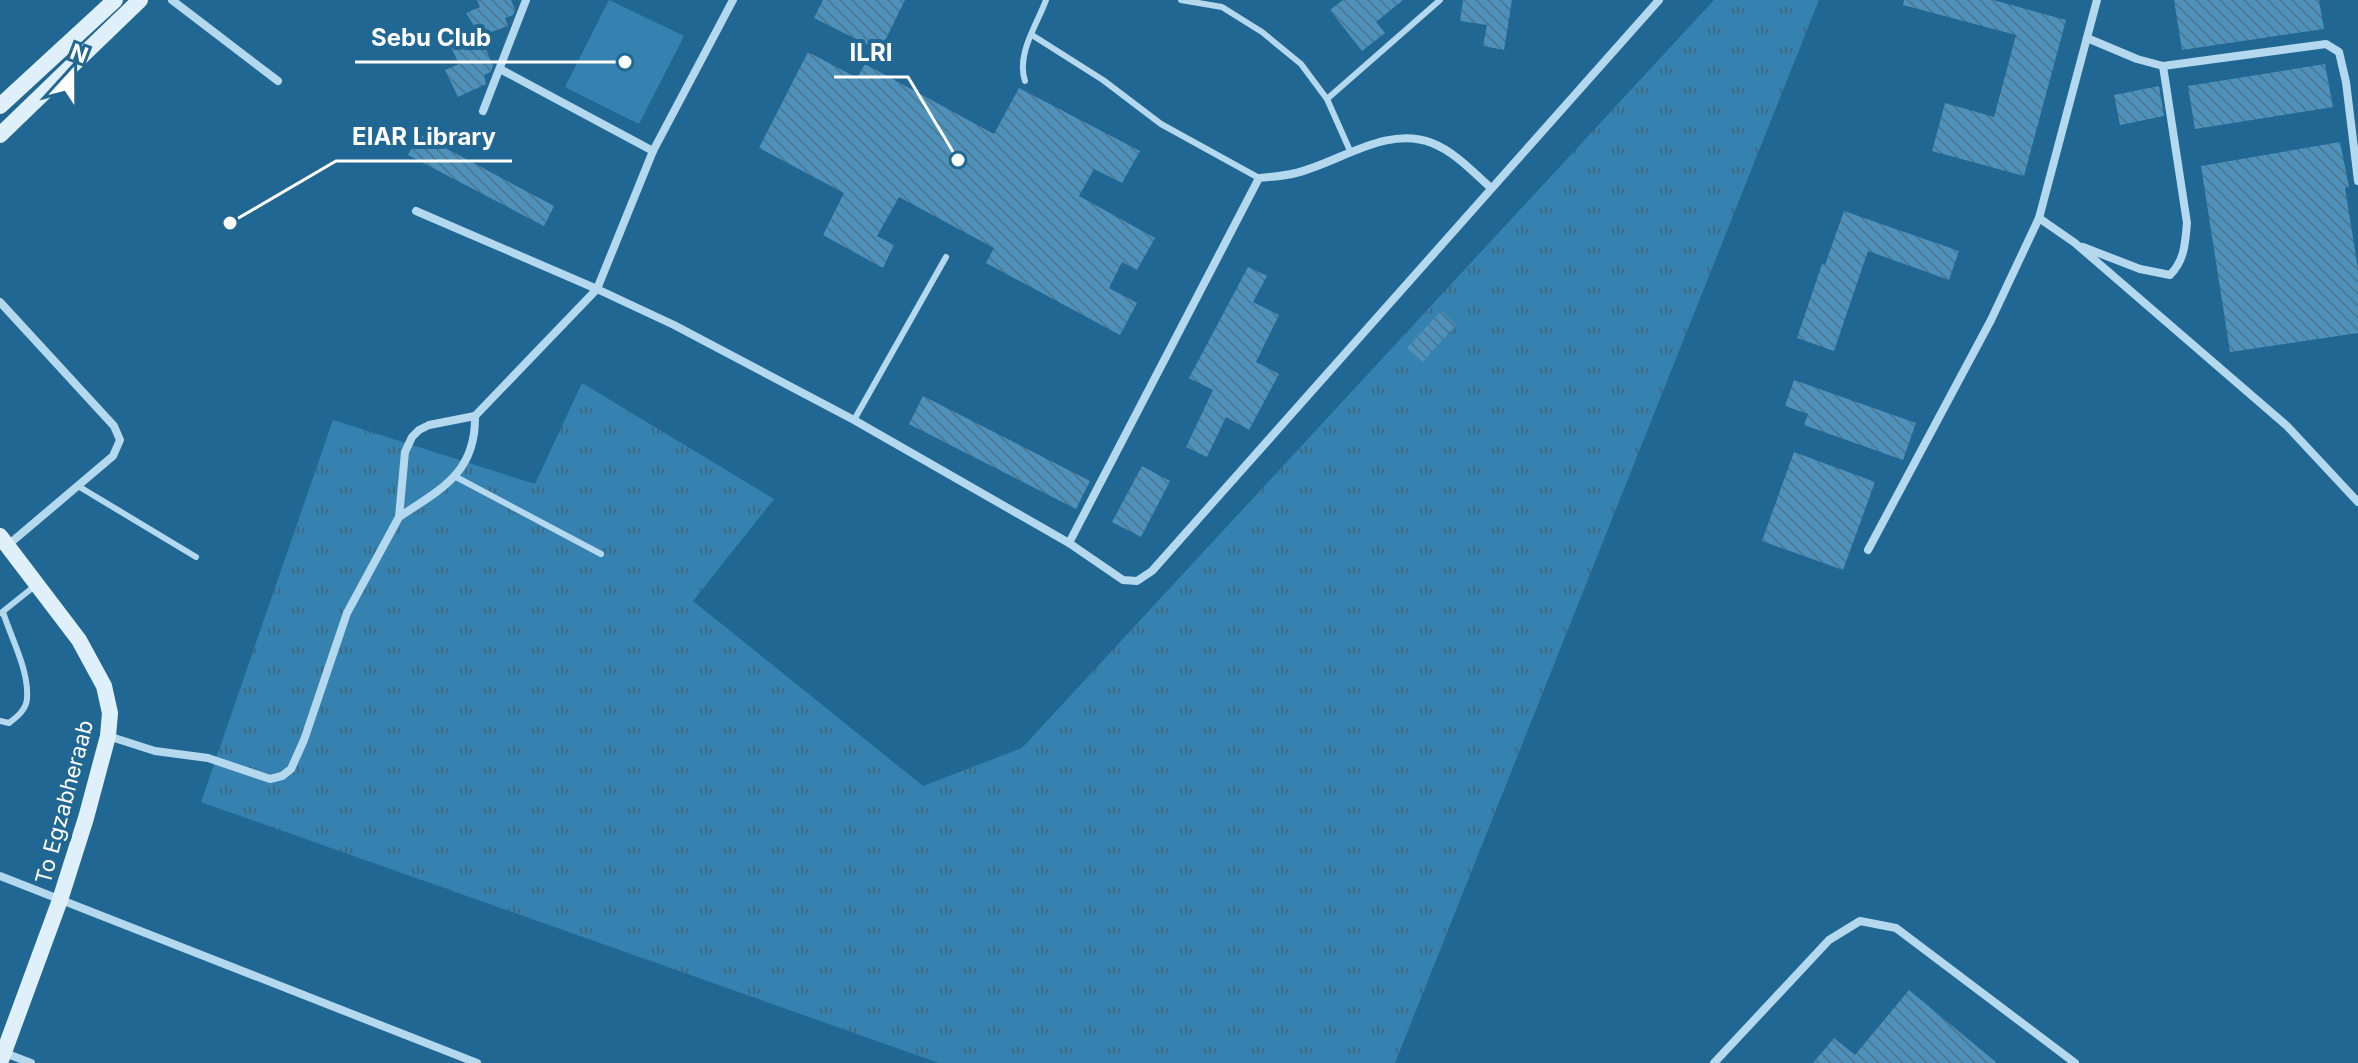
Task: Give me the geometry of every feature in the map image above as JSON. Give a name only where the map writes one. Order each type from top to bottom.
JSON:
[{"type":"main road","points":[[0,106],[115,0]]},
{"type":"main road","points":[[0,135],[140,0]]},
{"type":"main road","name":"To Egzabheraab","points":[[1,1056],[60,900],[93,795],[108,736],[110,713],[104,686],[79,640],[4,541]]},
{"type":"street","points":[[172,0],[278,81]]},
{"type":"street","points":[[483,111],[526,0]]},
{"type":"street","points":[[108,736],[155,751],[208,758],[270,779],[282,776],[291,769],[304,740],[347,613],[399,517],[405,452],[412,437],[429,425],[475,416],[597,289],[653,151],[733,0]]},
{"type":"street","points":[[416,211],[674,325],[854,420],[1069,543],[1123,580],[1137,581],[1152,571],[1659,0]]},
{"type":"street","points":[[1868,550],[1991,320],[2039,218],[2097,0]]},
{"type":"street","points":[[2087,38],[2137,59],[2163,66],[2326,44],[2339,52],[2346,82],[2358,181]]},
{"type":"street","points":[[2075,243],[2140,269],[2170,275],[2179,266],[2185,248],[2187,223],[2163,66]]},
{"type":"street","points":[[500,69],[653,151]]},
{"type":"street","points":[[1069,543],[1259,178],[1297,173],[1410,136],[1452,153],[1491,188]]},
{"type":"street","points":[[2039,218],[2075,243],[2287,426],[2358,502]]},
{"type":"street","points":[[0,302],[114,426],[120,440],[113,456],[4,541]]},
{"type":"street","points":[[399,517],[456,477],[472,448],[475,416]]},
{"type":"street","points":[[0,876],[477,1063]]},
{"type":"street","points":[[1714,1063],[1829,940],[1860,921],[1896,928],[2075,1063]]},
{"type":"street","points":[[1,1056],[31,1063]]},
{"type":"lane","points":[[1025,81],[1021,69],[1024,52],[1046,0]]},
{"type":"lane","points":[[1181,0],[1222,7],[1262,32],[1301,64],[1327,99],[1351,153]]},
{"type":"lane","points":[[1222,7],[1226,0]]},
{"type":"lane","points":[[1327,99],[1440,0]]},
{"type":"lane","points":[[1032,35],[1103,80],[1161,124],[1259,178]]},
{"type":"lane","points":[[854,420],[946,257]]},
{"type":"lane","points":[[456,477],[601,554]]},
{"type":"lane","points":[[78,486],[196,557]]},
{"type":"lane","points":[[0,721],[9,723],[20,714],[27,700],[23,674],[1,613],[36,585]]},
{"type":"green space","points":[[609,0],[684,36],[639,124],[565,87]]},
{"type":"green space","points":[[1714,0],[1819,0],[1395,1063],[939,1063],[201,802],[333,420],[535,484],[582,383],[774,499],[693,601],[923,786],[1022,748]]},
{"type":"building","points":[[477,0],[511,0],[515,10],[513,15],[505,18],[508,26],[480,36],[493,65],[491,72],[484,75],[486,84],[458,97],[445,70],[459,64],[451,47],[480,35],[466,13],[480,7]]},
{"type":"building","points":[[823,0],[905,0],[880,51],[814,18]]},
{"type":"building","points":[[1343,0],[1403,0],[1376,22],[1385,33],[1362,51],[1330,10]]},
{"type":"building","points":[[1463,0],[1512,0],[1504,50],[1483,46],[1487,25],[1460,21]]},
{"type":"building","points":[[1904,0],[1993,0],[2066,20],[2024,176],[1932,151],[1945,103],[1994,117],[2016,35],[1903,5]]},
{"type":"building","points":[[2174,0],[2319,0],[2324,29],[2182,50]]},
{"type":"building","points":[[808,52],[857,78],[865,64],[994,134],[1019,88],[1140,151],[1122,183],[1094,169],[1079,196],[1155,238],[1137,270],[1122,262],[1109,288],[1137,303],[1120,335],[986,263],[994,248],[899,197],[877,236],[894,245],[883,268],[823,235],[844,193],[759,148]]},
{"type":"building","points":[[2325,64],[2333,107],[2195,129],[2188,86]]},
{"type":"building","points":[[2159,86],[2164,116],[2120,125],[2114,95]]},
{"type":"building","points":[[419,134],[554,206],[544,226],[408,155]]},
{"type":"building","points":[[2340,142],[2349,187],[2345,188],[2358,269],[2358,333],[2230,352],[2201,166]]},
{"type":"building","points":[[1844,211],[1959,251],[1949,280],[1868,251],[1834,351],[1797,338]]},
{"type":"building","points":[[1248,267],[1267,276],[1253,302],[1279,315],[1256,362],[1279,374],[1249,430],[1226,417],[1207,457],[1186,447],[1213,390],[1189,378]]},
{"type":"building","points":[[1441,311],[1456,325],[1423,362],[1407,348]]},
{"type":"building","points":[[1794,380],[1916,423],[1903,460],[1804,425],[1808,414],[1785,406]]},
{"type":"building","points":[[923,396],[1090,481],[1076,509],[909,424]]},
{"type":"building","points":[[1794,452],[1875,482],[1843,570],[1762,541]]},
{"type":"building","points":[[1142,466],[1170,481],[1141,537],[1112,522]]},
{"type":"building","points":[[1909,990],[1997,1063],[1813,1063],[1834,1038],[1855,1055]]},
{"type":"place","name":"Sebu Club","points":[[625,62]]},
{"type":"place","name":"ILRI","points":[[958,160]]},
{"type":"place","name":"EIAR Library","points":[[230,223]]}]
